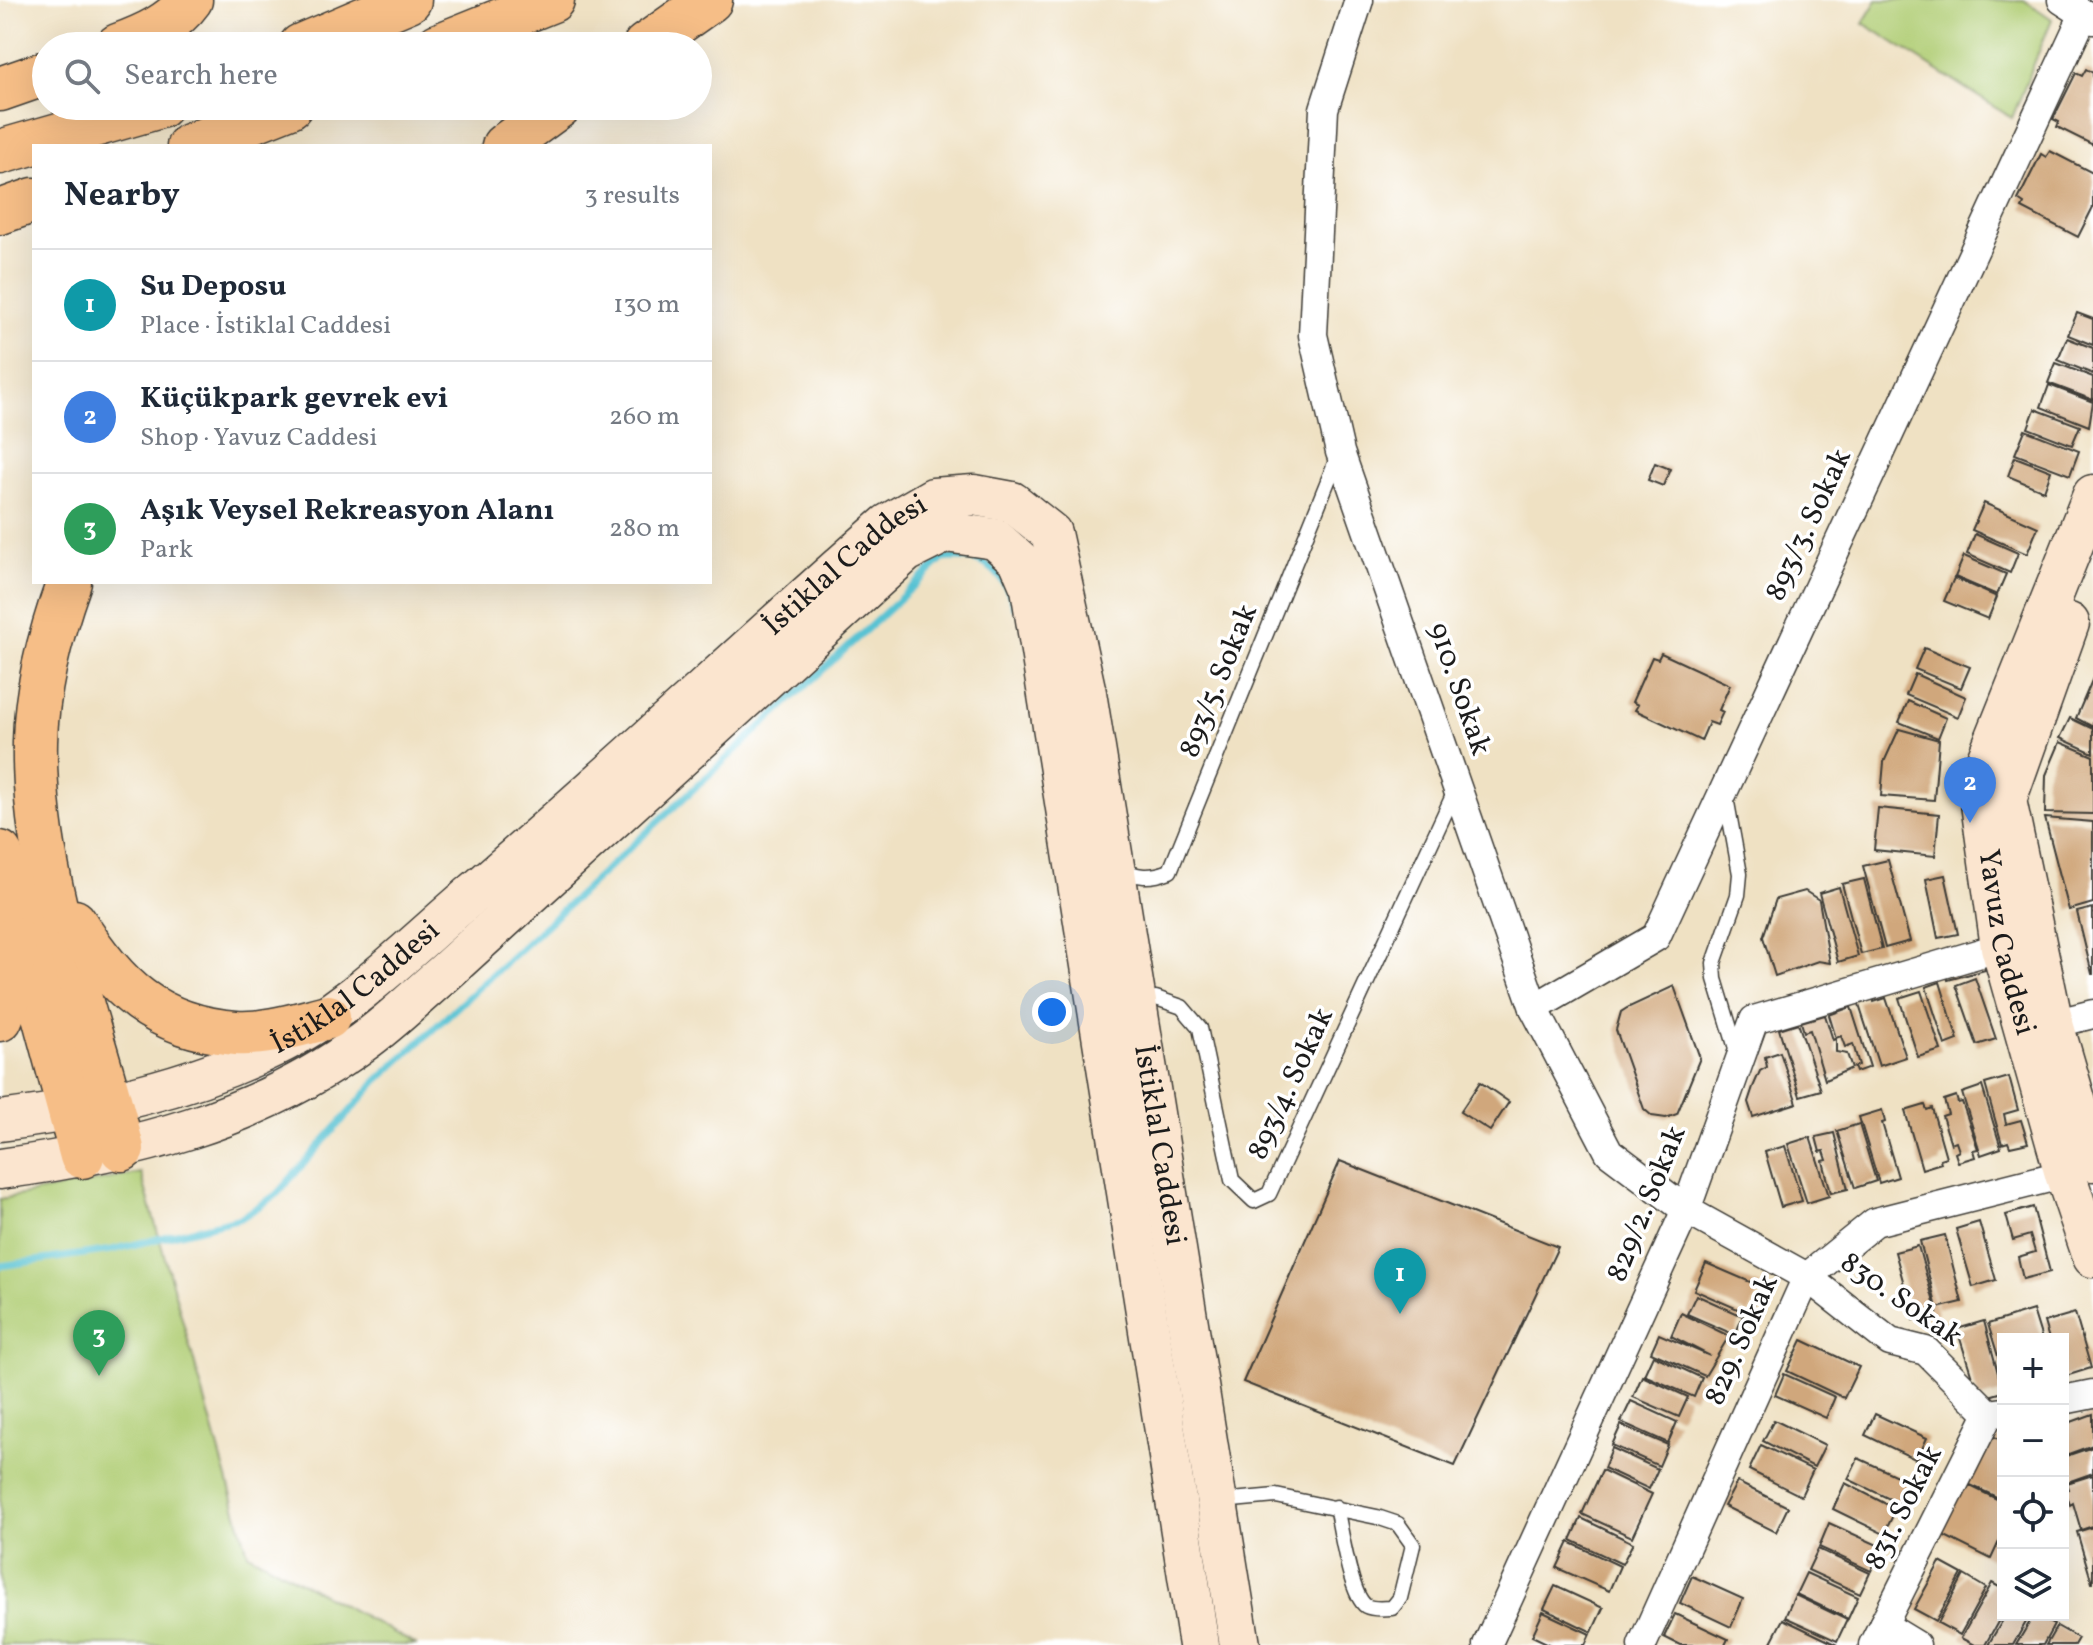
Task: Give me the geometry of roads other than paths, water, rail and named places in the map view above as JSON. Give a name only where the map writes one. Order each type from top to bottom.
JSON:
[{"type":"highway","points":[[153,32],[182,11],[190,0]]},
{"type":"highway","points":[[334,32],[409,0]]},
{"type":"highway","points":[[473,32],[552,0]]},
{"type":"highway","points":[[665,32],[710,0]]},
{"type":"highway","points":[[0,89],[32,78]]},
{"type":"highway","points":[[0,152],[111,120]]},
{"type":"highway","points":[[194,144],[255,120]]},
{"type":"highway","points":[[507,144],[540,120]]},
{"type":"highway","points":[[0,212],[32,201]]},
{"type":"highway","points":[[68,584],[46,663],[35,741],[39,812],[49,883],[102,1153]]},
{"type":"highway","points":[[0,853],[15,908],[91,1107]]},
{"type":"highway","points":[[49,883],[101,965],[121,987],[169,1018],[237,1033],[328,1017]]},
{"type":"highway","points":[[0,1019],[11,972],[15,908]]},
{"type":"main road","name":"İstiklal Caddesi","points":[[0,1121],[91,1107],[271,1048],[328,1017],[592,793],[878,534],[933,498],[974,495],[1012,502],[1051,533],[1086,693],[1240,1645]]},
{"type":"main road","name":"Yavuz Caddesi","points":[[2079,1168],[2001,947],[1978,782],[2090,527]]},
{"type":"main road","name":"Yavuz Caddesi","points":[[2090,527],[2006,800],[2053,1024],[2093,1257]]},
{"type":"main road","name":"İstiklal Caddesi","points":[[0,1169],[102,1153],[237,1114],[299,1082],[364,1042],[442,975],[906,552],[946,532],[995,539],[1019,560],[1031,588],[1199,1645]]},
{"type":"street","name":"910. Sokak","points":[[1359,0],[1324,109],[1313,335],[1340,452],[1534,1008],[1609,1152],[1686,1210],[1807,1277]]},
{"type":"street","name":"893/3. Sokak","points":[[1534,1008],[1656,937],[2080,11]]},
{"type":"street","name":"829/2. Sokak","points":[[1487,1645],[1686,1210],[1754,1020],[2001,947]]},
{"type":"street","points":[[2053,1024],[2093,1014]]},
{"type":"street","name":"829. Sokak","points":[[1642,1645],[1807,1277],[1875,1222],[2079,1168]]},
{"type":"street","name":"830. Sokak","points":[[1807,1277],[1890,1342],[1926,1351],[1996,1413]]},
{"type":"street","points":[[2069,1399],[2093,1394]]},
{"type":"street","name":"831. Sokak","points":[[1878,1635],[1996,1413]]},
{"type":"street","points":[[1878,1635],[1916,1645]]},
{"type":"lane","name":"893/5. Sokak","points":[[1113,861],[1128,872],[1151,878],[1170,871],[1340,452]]},
{"type":"lane","name":"893/4. Sokak","points":[[1137,1007],[1156,998],[1182,1007],[1200,1028],[1232,1180],[1254,1201],[1269,1194],[1457,787]]},
{"type":"lane","points":[[1724,789],[1740,874],[1738,895],[1714,963],[1715,979],[1740,1061]]},
{"type":"lane","points":[[1217,1501],[1276,1496],[1336,1507],[1398,1524],[1413,1545],[1400,1598],[1392,1608],[1376,1609],[1364,1605],[1356,1593],[1336,1507]]},
{"type":"waterway","points":[[0,1266],[112,1250],[241,1218],[276,1195],[377,1081],[943,559],[970,559],[990,567],[1004,583],[1015,607]]},
{"type":"place","name":"Küçükpark gevrek evi","points":[[1970,823]]},
{"type":"place","name":"Su Deposu","points":[[1400,1314]]},
{"type":"place","name":"Aşık Veysel Rekreasyon Alanı","points":[[99,1376]]}]
